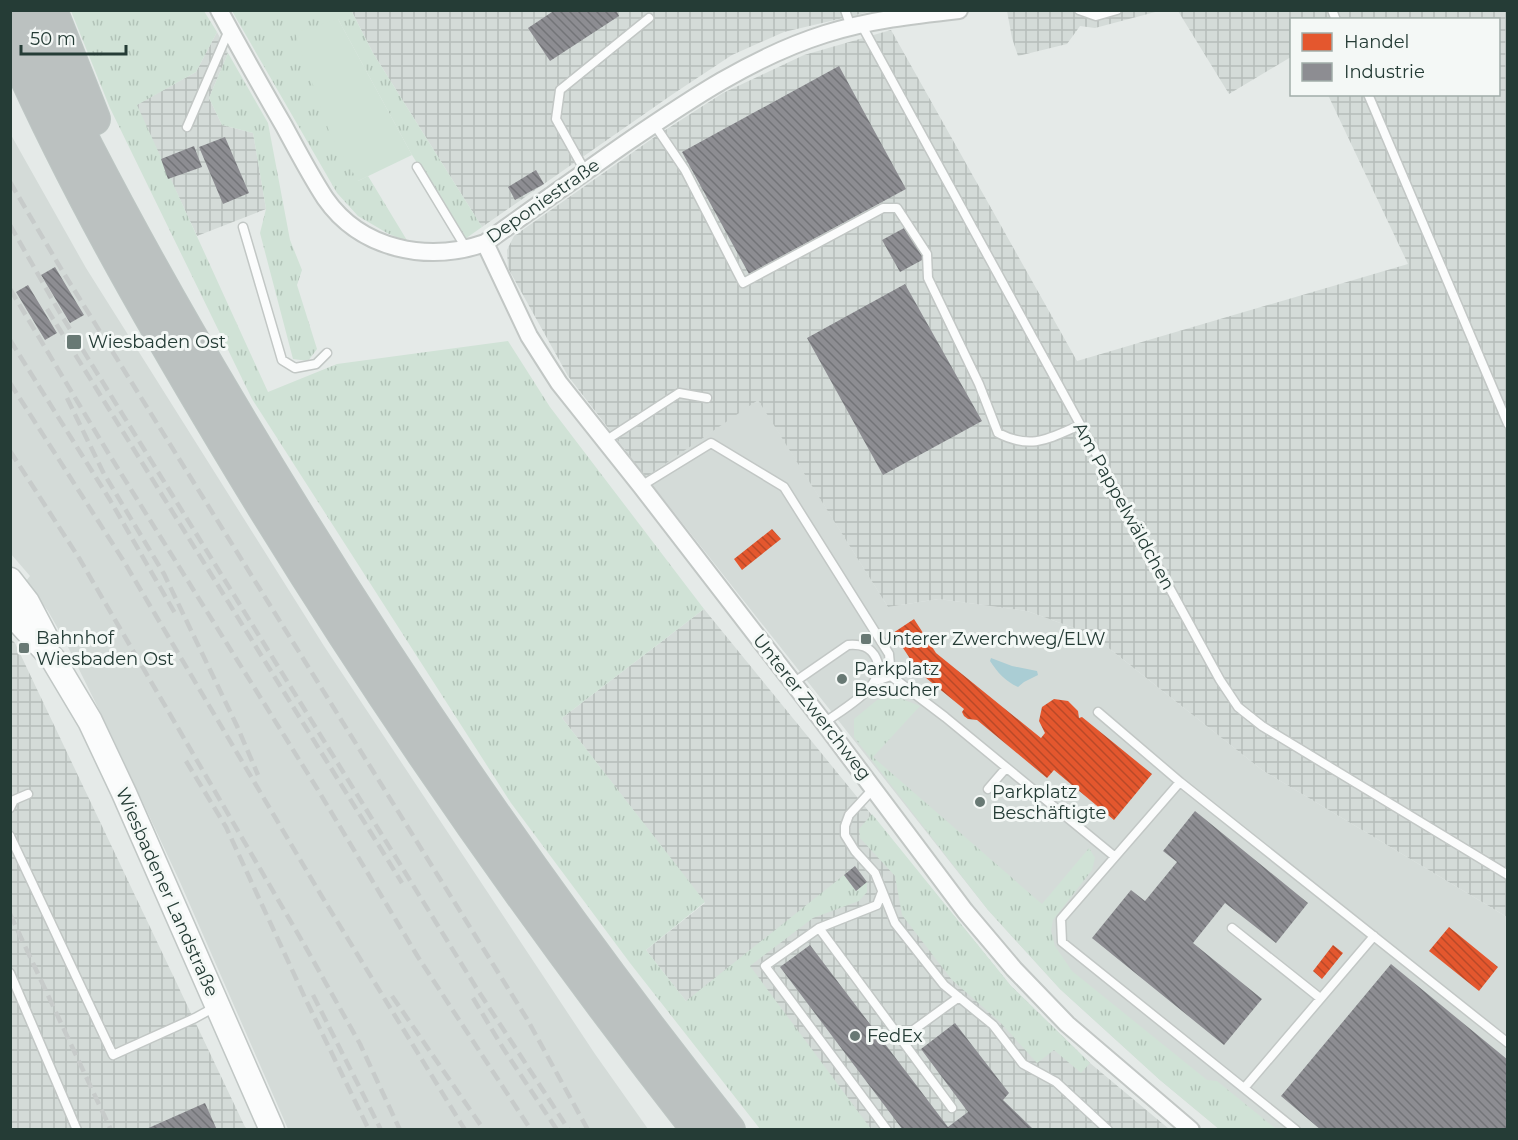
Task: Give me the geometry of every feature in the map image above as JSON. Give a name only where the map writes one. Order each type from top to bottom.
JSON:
[{"type":"highway","points":[[23,10],[122,243],[270,519],[344,637],[456,803],[546,930],[698,1130]]},
{"type":"highway","points":[[51,10],[113,168],[122,243]]},
{"type":"highway","points":[[10,42],[35,98],[122,243],[463,772],[649,1029],[729,1130]]},
{"type":"highway","points":[[10,96],[53,170],[122,243]]},
{"type":"main road","name":"Wiesbadener Landstraße","points":[[10,580],[27,602],[43,630],[53,659]]},
{"type":"main road","name":"Wiesbadener Landstraße","points":[[10,612],[53,659],[90,721],[272,1130]]},
{"type":"street","name":"Deponiestraße","points":[[219,10],[326,199],[346,220],[372,238],[404,250],[436,253],[466,249],[485,243],[654,124],[716,83],[744,68],[798,44],[856,26],[901,17],[959,10]]},
{"type":"street","name":"Unterer Zwerchweg","points":[[485,243],[529,336],[559,383],[874,788],[965,911],[1014,969],[1067,1024],[1191,1130]]},
{"type":"lane","name":"Am Pappelwäldchen","points":[[845,10],[1080,425],[1220,680],[1238,707],[1262,726],[1508,875]]},
{"type":"lane","points":[[1079,10],[1096,16],[1117,10]]},
{"type":"lane","points":[[585,171],[556,119],[560,90],[649,18]]},
{"type":"lane","points":[[187,127],[230,30]]},
{"type":"lane","points":[[1369,96],[1508,424]]},
{"type":"lane","points":[[654,124],[685,170],[743,283],[883,208],[897,208],[927,254],[928,278],[979,384],[998,433],[1009,439],[1028,443],[1043,441],[1080,425]]},
{"type":"lane","points":[[417,167],[466,249]]},
{"type":"lane","points":[[243,227],[282,360],[295,368],[316,364],[327,352]]},
{"type":"lane","points":[[605,441],[679,393],[707,398]]},
{"type":"lane","points":[[641,486],[711,443],[783,487],[889,654],[891,676],[1114,856]]},
{"type":"lane","points":[[793,683],[839,649],[848,645],[857,644],[867,647],[874,653],[879,672],[876,681],[824,723]]},
{"type":"lane","points":[[876,681],[891,676]]},
{"type":"lane","points":[[1098,712],[1180,782],[1508,1042]]},
{"type":"lane","points":[[988,789],[1006,768]]},
{"type":"lane","points":[[1180,782],[1061,919],[1062,942],[1296,1130]]},
{"type":"lane","points":[[874,788],[849,815],[845,835],[855,851],[875,873],[896,922],[944,985],[993,1025],[1023,1064],[1056,1082],[1108,1130]]},
{"type":"lane","points":[[10,808],[14,800],[28,794]]},
{"type":"lane","points":[[10,836],[113,1054],[195,1018],[218,1005]]},
{"type":"lane","points":[[882,892],[877,905],[819,928],[765,966],[887,1130]]},
{"type":"lane","points":[[819,928],[952,1108]]},
{"type":"lane","points":[[1232,928],[1320,998]]},
{"type":"lane","points":[[1245,1087],[1374,936]]},
{"type":"lane","points":[[10,973],[77,1130]]},
{"type":"lane","points":[[901,1039],[959,998]]},
{"type":"shaded area","points":[[347,11],[873,11],[784,32],[732,55],[482,227],[373,53],[352,12]]},
{"type":"shaded area","points":[[1007,11],[1159,11],[1095,28],[1080,26],[1067,44],[1018,56]]},
{"type":"shaded area","points":[[1178,11],[1507,11],[1507,917],[1262,770],[1091,634],[1027,611],[939,599],[888,607],[758,400],[646,477],[568,376],[508,268],[507,250],[514,236],[656,136],[723,93],[804,55],[891,30],[1077,361],[1408,264],[1328,96],[1500,96],[1500,18],[1290,18],[1290,58],[1229,94]]},
{"type":"shaded area","points":[[217,32],[228,53],[209,98],[222,125],[253,133],[266,209],[197,236],[136,105],[196,72]]},
{"type":"shaded area","points":[[11,135],[86,268],[324,646],[595,1054],[648,1129],[288,1129],[180,882],[110,732],[65,641],[48,611],[26,581],[30,576],[11,554]]},
{"type":"shaded area","points":[[758,399],[888,607],[939,599],[1027,611],[1091,634],[1262,770],[1507,917],[1507,1129],[1219,1129],[1160,1080],[1060,989],[988,910],[646,477]]},
{"type":"shaded area","points":[[704,609],[1011,986],[1090,1063],[1169,1129],[786,1129],[646,950],[705,903],[562,718]]},
{"type":"shaded area","points":[[10,638],[15,643],[246,1129],[11,1129]]},
{"type":"green space","points":[[347,10],[352,12],[373,53],[482,227],[465,239],[412,155],[338,19],[358,181],[368,176],[408,242],[358,216],[337,193],[232,11]]},
{"type":"green space","points":[[71,11],[204,11],[217,32],[196,72],[137,105],[268,392],[337,364],[508,341],[550,407],[704,609],[562,718],[705,902],[646,950],[686,1001],[844,875],[856,891],[867,882],[867,892],[859,901],[813,918],[750,966],[871,1129],[760,1129],[630,963],[511,803],[252,399],[110,108]]},
{"type":"green space","points":[[338,19],[412,155],[358,181],[330,134],[295,33]]},
{"type":"green space","points":[[228,53],[268,123],[290,240],[302,270],[297,285],[317,349],[308,361],[293,359],[260,233],[266,209],[253,133],[222,125],[209,98]]},
{"type":"green space","points":[[897,697],[920,706],[873,757],[1042,904],[1089,848],[1095,858],[1092,870],[1053,920],[1051,931],[1055,946],[1072,971],[1207,1080],[1217,1081],[1276,1129],[1219,1129],[1160,1080],[1060,989],[988,910],[854,737],[854,719],[877,700]]},
{"type":"green space","points":[[872,814],[1011,986],[1090,1063],[1081,1073],[1054,1050],[1037,1063],[999,1021],[952,980],[902,915],[895,876],[860,838],[859,829]]},
{"type":"water","points":[[991,658],[1012,666],[1037,671],[1038,675],[1018,687],[999,673],[990,661]]},
{"type":"building: Handel","points":[[772,529],[781,539],[742,570],[734,559]]},
{"type":"building: Handel","points":[[914,619],[936,653],[1041,738],[1045,733],[1039,721],[1042,707],[1054,699],[1068,701],[1078,711],[1079,718],[1082,717],[1152,774],[1114,820],[1054,770],[1047,778],[977,720],[964,716],[962,712],[964,709],[920,673],[915,662],[913,663],[893,633]]},
{"type":"building: Handel","points":[[1449,927],[1498,967],[1479,991],[1429,951]]},
{"type":"building: Handel","points":[[1333,945],[1343,953],[1322,979],[1313,971]]},
{"type":"building: Industrie","points":[[555,10],[616,10],[619,16],[550,61],[528,28]]},
{"type":"building: Industrie","points":[[839,66],[906,189],[749,274],[682,152]]},
{"type":"building: Industrie","points":[[225,137],[249,193],[223,204],[199,147]]},
{"type":"building: Industrie","points":[[194,146],[202,167],[168,179],[161,159]]},
{"type":"building: Industrie","points":[[536,170],[544,184],[515,200],[508,187]]},
{"type":"building: Industrie","points":[[906,227],[924,259],[900,272],[882,240]]},
{"type":"building: Industrie","points":[[55,267],[84,315],[70,323],[41,275]]},
{"type":"building: Industrie","points":[[905,284],[982,421],[883,475],[807,338]]},
{"type":"building: Industrie","points":[[28,285],[57,333],[45,340],[16,292]]},
{"type":"building: Industrie","points":[[1195,811],[1308,903],[1276,943],[1225,903],[1193,943],[1262,999],[1224,1045],[1092,938],[1131,890],[1145,901],[1177,862],[1163,851]]},
{"type":"building: Industrie","points":[[855,866],[867,882],[856,891],[844,875]]},
{"type":"building: Industrie","name":"FedEx","points":[[810,945],[948,1127],[968,1112],[921,1049],[955,1023],[1009,1093],[1003,1100],[1034,1130],[903,1130],[780,967]]},
{"type":"building: Industrie","points":[[1391,964],[1508,1060],[1508,1130],[1321,1130],[1281,1096]]},
{"type":"building: Industrie","points":[[205,1103],[217,1130],[144,1130]]},
{"type":"railway","points":[[10,182],[63,272],[527,1019],[588,1130]]},
{"type":"railway","points":[[10,225],[60,313],[477,989],[569,1130]]},
{"type":"railway","points":[[10,289],[418,957],[531,1130]]},
{"type":"railway","points":[[47,309],[402,883]]},
{"type":"railway","points":[[10,340],[110,500],[176,615]]},
{"type":"railway","points":[[10,383],[123,560],[321,895],[465,1130]]},
{"type":"railway","points":[[67,398],[103,472],[164,574],[258,775]]},
{"type":"railway","points":[[10,451],[79,558],[305,946],[360,1044],[400,1130]]},
{"type":"railway","points":[[186,761],[226,827],[369,1130]]},
{"type":"railway","points":[[10,914],[111,1130]]},
{"type":"railway","points":[[313,995],[381,1130]]},
{"type":"railway","points":[[392,996],[484,1130]]},
{"type":"railway","points":[[473,998],[557,1130]]},
{"type":"place","name":"Wiesbaden Ost","points":[[74,342]]},
{"type":"place","name":"Unterer Zwerchweg/ELW","points":[[866,639]]},
{"type":"place","name":"Bahnhof Wiesbaden Ost","points":[[24,648]]},
{"type":"place","name":"Parkplatz Besucher","points":[[842,679]]},
{"type":"place","name":"Parkplatz Beschäftigte","points":[[980,802]]},
{"type":"place","name":"FedEx","points":[[855,1036]]}]
